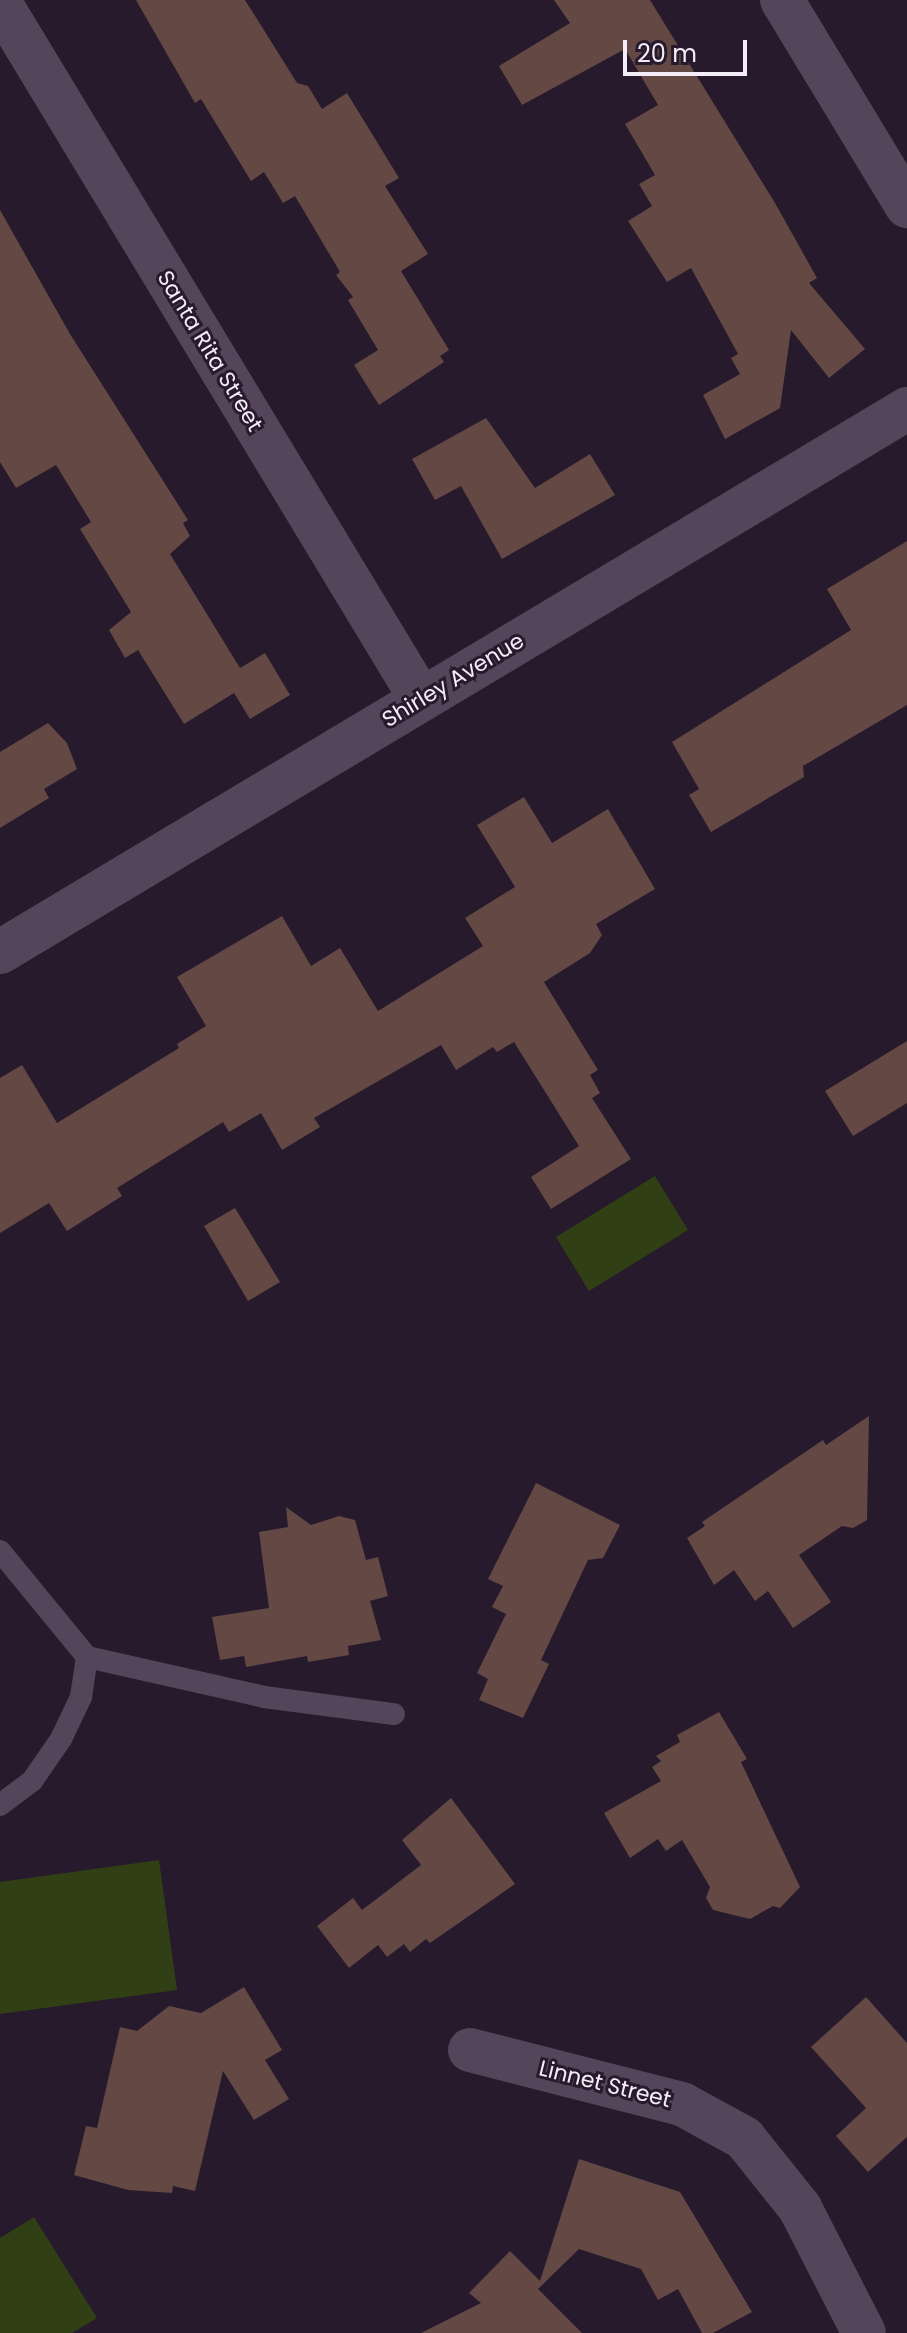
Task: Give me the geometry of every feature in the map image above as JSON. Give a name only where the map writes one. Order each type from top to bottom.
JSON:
[{"type":"street","points":[[782,0],[907,206]]},
{"type":"street","name":"Santa Rita Street","points":[[0,3],[421,699]]},
{"type":"street","name":"Shirley Avenue","points":[[0,952],[907,409]]},
{"type":"street","name":"Linnet Street","points":[[470,2050],[682,2104],[744,2138],[800,2208],[864,2333]]},
{"type":"lane","points":[[0,1551],[87,1657],[264,1697],[394,1714]]},
{"type":"lane","points":[[0,1805],[32,1781],[61,1739],[81,1697],[87,1657]]},
{"type":"green space","points":[[655,1176],[688,1230],[589,1291],[556,1237]]},
{"type":"green space","points":[[159,1860],[177,1990],[0,2014],[0,1882]]},
{"type":"green space","points":[[34,2217],[97,2318],[72,2333],[0,2333],[0,2238]]},
{"type":"building","points":[[136,0],[245,0],[297,83],[308,86],[322,109],[347,93],[399,178],[385,186],[428,254],[401,271],[449,350],[440,356],[444,362],[379,405],[354,365],[378,350],[348,300],[353,297],[336,275],[340,272],[295,196],[283,203],[264,172],[251,181],[201,99],[195,103]]},
{"type":"building","points":[[554,0],[650,0],[775,203],[817,278],[809,283],[865,349],[829,378],[791,330],[780,408],[725,439],[703,395],[740,374],[731,358],[738,354],[691,268],[667,282],[628,221],[652,206],[639,184],[655,175],[625,124],[658,105],[625,49],[522,105],[499,66],[570,23]]},
{"type":"building","points":[[0,210],[70,334],[188,520],[183,523],[190,536],[170,554],[240,668],[265,653],[290,695],[250,719],[234,693],[184,724],[138,650],[125,658],[109,630],[131,612],[80,529],[91,522],[56,465],[16,488],[0,462]]},
{"type":"building","points":[[486,418],[535,488],[590,454],[615,495],[502,559],[461,486],[435,500],[412,459]]},
{"type":"building","points":[[907,541],[907,705],[803,766],[804,777],[711,832],[689,795],[699,789],[672,742],[851,630],[827,589]]},
{"type":"building","points":[[48,723],[67,743],[77,769],[44,789],[49,798],[0,828],[0,752]]},
{"type":"building","points":[[524,797],[552,843],[608,809],[655,889],[596,924],[602,935],[590,953],[544,982],[598,1070],[590,1075],[600,1093],[592,1098],[631,1159],[551,1209],[531,1177],[579,1146],[514,1042],[497,1052],[493,1047],[456,1070],[441,1045],[314,1118],[320,1127],[282,1150],[261,1113],[229,1132],[223,1122],[117,1188],[122,1196],[67,1231],[49,1203],[0,1233],[0,1078],[22,1065],[57,1123],[179,1048],[177,1044],[206,1026],[177,977],[282,916],[311,966],[340,948],[378,1011],[483,946],[465,918],[515,887],[477,825]]},
{"type":"building","points":[[907,1041],[907,1103],[853,1136],[825,1091]]},
{"type":"building","points":[[235,1208],[280,1282],[248,1301],[204,1226]]},
{"type":"building","points":[[869,1416],[867,1520],[853,1528],[842,1526],[799,1555],[831,1602],[793,1628],[768,1591],[755,1601],[734,1570],[714,1585],[687,1538],[705,1526],[702,1522],[823,1440],[826,1445]]},
{"type":"building","points":[[536,1483],[620,1525],[603,1558],[588,1560],[541,1660],[549,1664],[523,1718],[479,1700],[488,1679],[477,1673],[506,1614],[492,1607],[503,1586],[488,1579]]},
{"type":"building","points":[[286,1507],[311,1525],[339,1516],[355,1520],[366,1560],[378,1557],[388,1596],[370,1601],[381,1640],[348,1646],[349,1655],[308,1662],[307,1656],[246,1667],[244,1656],[220,1660],[212,1617],[269,1608],[259,1532],[288,1527]]},
{"type":"building","points":[[719,1712],[747,1759],[741,1762],[800,1887],[780,1908],[773,1906],[750,1919],[713,1910],[706,1898],[710,1887],[682,1840],[666,1851],[658,1839],[630,1858],[604,1813],[661,1781],[652,1767],[661,1761],[656,1756],[680,1742],[677,1735]]},
{"type":"building","points":[[451,1798],[515,1884],[430,1943],[426,1939],[410,1952],[404,1944],[387,1957],[378,1945],[349,1968],[317,1926],[353,1898],[362,1910],[421,1865],[402,1840]]},
{"type":"building","points":[[244,1987],[282,2050],[265,2060],[289,2099],[254,2120],[223,2071],[195,2191],[173,2186],[172,2193],[128,2190],[74,2175],[86,2126],[97,2128],[120,2027],[137,2031],[169,2006],[201,2013]]},
{"type":"building","points":[[866,1997],[907,2043],[907,2137],[868,2172],[836,2136],[866,2108],[811,2047]]},
{"type":"building","points":[[579,2159],[680,2192],[752,2312],[713,2333],[702,2333],[678,2289],[658,2300],[641,2269],[579,2249],[538,2289],[582,2333],[421,2333],[481,2303],[469,2293],[510,2251],[540,2281]]}]
